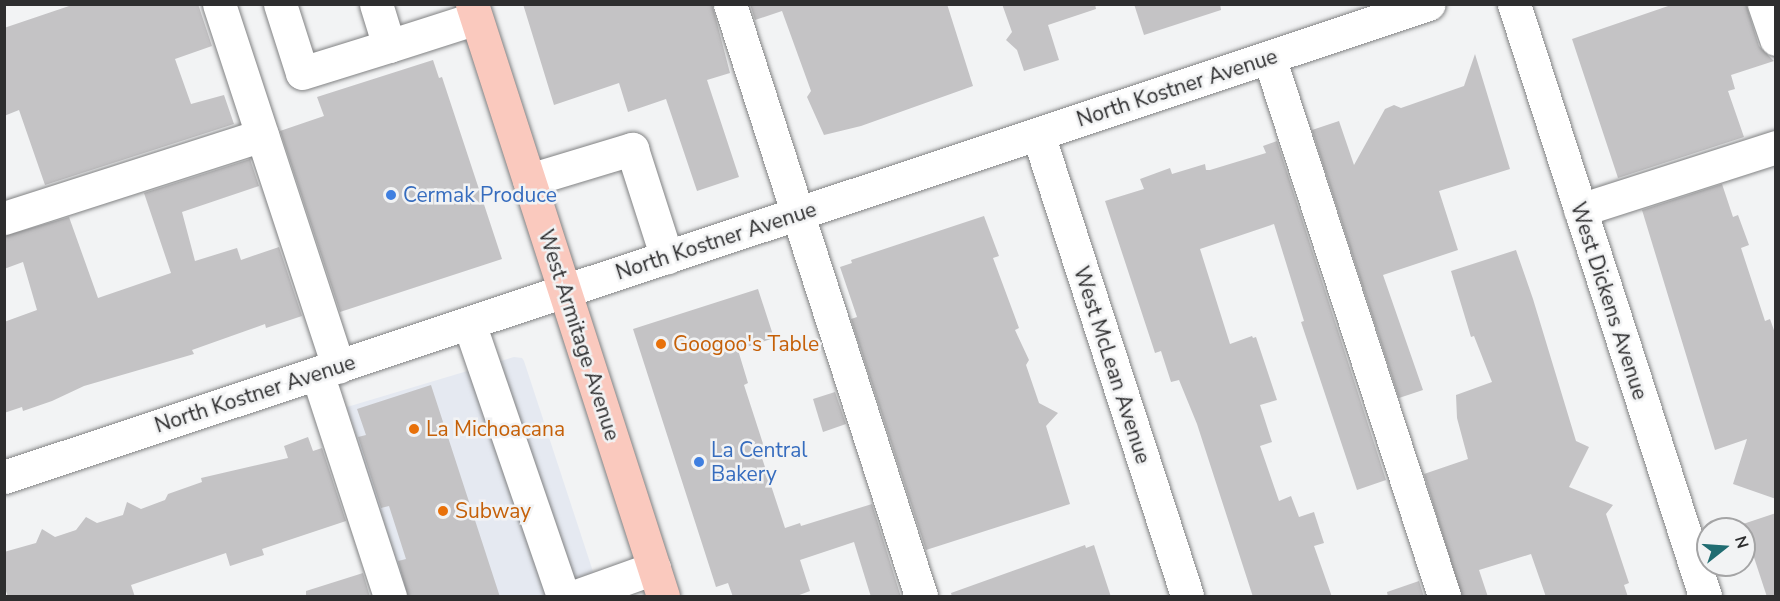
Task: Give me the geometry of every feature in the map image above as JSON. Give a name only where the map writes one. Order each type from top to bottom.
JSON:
[{"type":"main road","name":"West Armitage Avenue","points":[[474,11],[659,582]]},
{"type":"street","points":[[219,4],[262,135],[390,597]]},
{"type":"street","points":[[280,4],[302,73],[389,46],[474,11]]},
{"type":"street","points":[[376,4],[389,46]]},
{"type":"street","points":[[730,4],[921,597]]},
{"type":"street","name":"North Kostner Avenue","points":[[4,477],[1428,4]]},
{"type":"street","name":"West Dickens Avenue","points":[[1514,4],[1705,597]]},
{"type":"street","points":[[1764,4],[1776,39]]},
{"type":"street","points":[[1269,57],[1444,597]]},
{"type":"street","name":"West McLean Avenue","points":[[1038,134],[1187,597]]},
{"type":"street","points":[[4,218],[262,135]]},
{"type":"street","points":[[1580,210],[1776,147]]},
{"type":"street","points":[[529,180],[632,149],[667,258]]},
{"type":"street","points":[[469,323],[563,597]]},
{"type":"street","points":[[576,597],[659,582]]},
{"type":"shaded area","points":[[514,357],[522,358],[524,361],[601,596],[407,596],[347,407]]},
{"type":"building","points":[[75,4],[198,4],[212,46],[175,59],[191,104],[224,95],[234,124],[45,185],[19,110],[4,116],[4,28]]},
{"type":"building","points":[[523,4],[712,4],[730,73],[707,80],[739,177],[697,191],[666,99],[628,112],[619,83],[554,105]]},
{"type":"building","points":[[750,4],[947,4],[973,86],[861,126],[824,135],[807,97],[811,91],[782,11],[755,20]]},
{"type":"building","points":[[1002,4],[1095,4],[1096,9],[1048,25],[1059,60],[1024,71],[1017,50],[1006,40],[1012,32]]},
{"type":"building","points":[[1134,4],[1220,4],[1221,10],[1144,35]]},
{"type":"building","points":[[1674,4],[1746,4],[1759,46],[1774,61],[1731,75],[1735,89],[1728,91],[1744,137],[1618,178],[1572,39]]},
{"type":"building","points":[[1475,54],[1510,169],[1439,191],[1458,250],[1383,275],[1423,390],[1399,398],[1312,130],[1339,121],[1354,165],[1385,109],[1394,105],[1401,108],[1464,86]]},
{"type":"building","name":"Cermak Produce","points":[[433,60],[439,78],[442,77],[502,259],[340,312],[280,131],[324,116],[317,97]]},
{"type":"building","points":[[1277,141],[1386,480],[1357,490],[1301,322],[1304,321],[1274,224],[1200,249],[1230,344],[1252,336],[1256,337],[1277,400],[1260,405],[1272,442],[1260,446],[1279,501],[1291,496],[1299,517],[1314,512],[1324,543],[1314,546],[1332,597],[1253,597],[1197,424],[1179,380],[1171,382],[1161,351],[1155,353],[1105,201],[1144,189],[1140,179],[1170,168],[1172,174],[1205,164],[1206,170],[1210,170],[1266,153],[1263,146]]},
{"type":"building","points":[[250,159],[259,186],[182,212],[195,261],[237,248],[241,260],[279,247],[302,316],[266,328],[265,324],[192,350],[194,354],[84,386],[23,411],[22,407],[4,413],[4,322],[37,310],[23,262],[4,269],[4,236],[69,217],[98,298],[171,273],[144,193]]},
{"type":"building","points":[[1722,184],[1733,217],[1738,215],[1749,245],[1741,248],[1765,321],[1770,319],[1776,336],[1776,499],[1733,484],[1747,439],[1715,450],[1642,210]]},
{"type":"building","points":[[984,216],[999,256],[993,258],[1019,328],[1015,330],[1029,360],[1026,365],[1039,403],[1058,413],[1046,426],[1070,504],[926,550],[851,319],[857,317],[840,267],[852,263],[851,260]]},
{"type":"building","points":[[1516,250],[1576,441],[1589,447],[1569,487],[1613,505],[1606,514],[1629,583],[1624,585],[1628,597],[1546,597],[1531,554],[1479,570],[1488,597],[1462,597],[1424,474],[1468,459],[1457,418],[1456,395],[1492,382],[1474,336],[1471,337],[1451,271]]},
{"type":"building","points":[[758,289],[774,338],[738,350],[748,383],[744,385],[767,456],[762,458],[785,528],[800,523],[801,526],[872,504],[901,597],[871,597],[854,542],[800,560],[810,591],[794,597],[733,597],[728,583],[716,587],[633,329]]},
{"type":"building","points":[[431,385],[500,597],[408,597],[398,561],[406,559],[389,506],[381,508],[358,437],[366,435],[357,409]]},
{"type":"building","points":[[835,392],[846,424],[823,432],[813,399]]},
{"type":"building","points":[[308,437],[313,451],[322,448],[346,521],[262,549],[264,555],[230,566],[226,553],[131,585],[135,597],[8,597],[4,585],[4,552],[36,543],[42,529],[55,537],[76,530],[86,517],[97,523],[123,515],[127,502],[141,509],[165,500],[168,494],[202,482],[201,478],[288,458],[284,446]]},
{"type":"building","points":[[1776,513],[1776,597],[1767,597],[1756,564],[1756,520]]},
{"type":"building","points":[[1085,545],[1086,548],[1094,545],[1111,597],[952,597],[951,593]]},
{"type":"building","points":[[363,573],[370,597],[306,597],[306,591]]},
{"type":"building","points":[[1419,581],[1424,597],[1388,597],[1387,592]]},
{"type":"place","name":"Cermak Produce","points":[[391,195]]},
{"type":"place","name":"Googoo's Table","points":[[661,344]]},
{"type":"place","name":"La Michoacana","points":[[414,429]]},
{"type":"place","name":"La Central Bakery","points":[[699,462]]},
{"type":"place","name":"Subway","points":[[443,511]]}]
